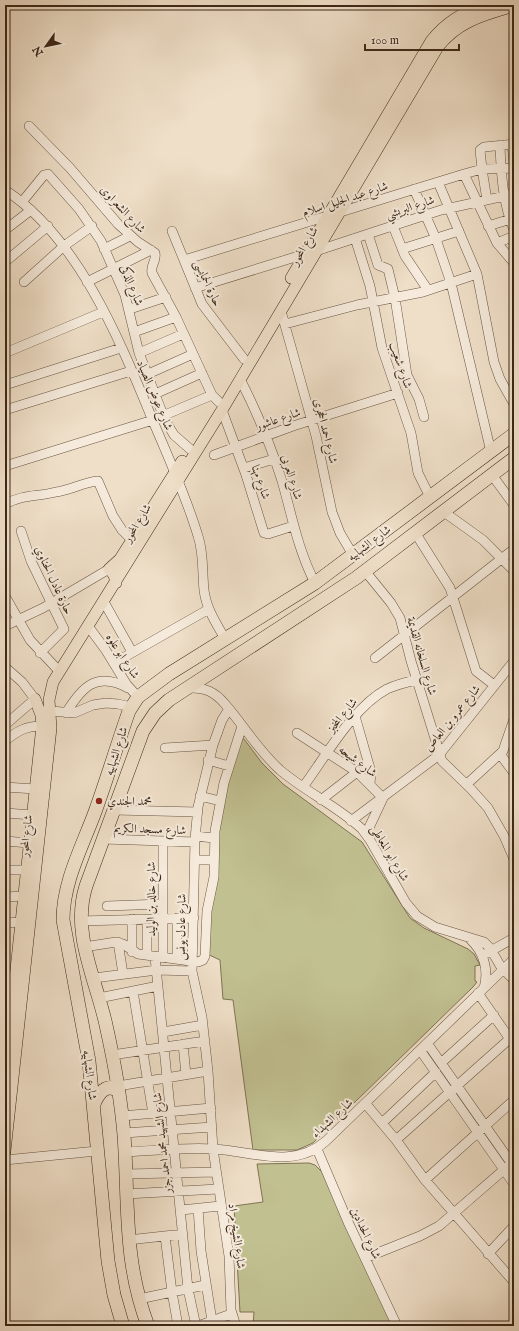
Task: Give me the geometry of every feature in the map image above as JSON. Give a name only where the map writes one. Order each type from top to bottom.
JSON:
[{"type":"highway","name":"شارع الشهابيه","points":[[123,1326],[112,1284],[103,1210],[89,1061],[64,935],[63,912],[68,881],[91,823],[133,698],[328,574],[514,434]]},
{"type":"highway","points":[[496,448],[514,453]]},
{"type":"highway","name":"شارع الشهابيه","points":[[148,1326],[139,1299],[128,1240],[124,1133],[118,1089],[99,998],[84,947],[80,921],[83,895],[145,728],[155,712],[164,704],[186,688],[361,575],[514,458]]},
{"type":"highway","points":[[348,558],[348,571],[361,575]]},
{"type":"highway","points":[[328,574],[336,583],[339,590]]},
{"type":"highway","points":[[119,742],[137,749]]},
{"type":"highway","points":[[94,1104],[100,1092],[105,1088],[118,1089]]},
{"type":"highway","points":[[103,1210],[108,1213],[115,1214],[126,1208]]},
{"type":"main road","name":"شارع المحور","points":[[5,1072],[10,981],[23,948],[21,922],[23,896],[33,814],[51,728],[51,711],[49,700],[51,688],[59,671],[116,583],[244,358],[279,316],[305,254],[436,34],[448,22],[459,15],[487,5]]},
{"type":"main road","name":"شارع المحور","points":[[109,569],[120,559],[176,477],[190,449],[216,407],[240,379],[442,41],[467,21],[514,6]]},
{"type":"main road","points":[[109,569],[114,575],[116,583]]},
{"type":"main road","name":"شارع المحور","points":[[5,1152],[38,788],[42,726],[41,715],[35,699]]},
{"type":"street","name":"شارع الشعراوى","points":[[29,126],[70,168],[130,236],[151,250]]},
{"type":"street","points":[[487,200],[482,169],[481,149],[513,144],[514,163]]},
{"type":"street","points":[[500,145],[501,168],[509,195],[514,230]]},
{"type":"street","name":"شارع عبد الجليل اسلام","points":[[184,260],[338,214],[464,174],[482,169],[514,168]]},
{"type":"street","name":"شارع الذكى","points":[[22,202],[44,175],[48,174],[92,226],[114,270],[130,309],[139,353],[164,416],[174,435],[190,449]]},
{"type":"street","points":[[464,174],[476,202],[497,243],[512,259]]},
{"type":"street","points":[[438,182],[477,274],[494,362],[500,379],[514,404]]},
{"type":"street","points":[[414,189],[436,239],[451,283],[496,448]]},
{"type":"street","name":"شارع عوض الصياد","points":[[5,190],[22,202],[48,226],[64,246],[87,282],[121,348],[153,420],[200,541],[203,560],[204,590],[209,609],[225,639]]},
{"type":"street","name":"شارع البريشي","points":[[316,251],[449,208],[509,195]]},
{"type":"street","points":[[5,230],[31,210]]},
{"type":"street","points":[[488,226],[512,219]]},
{"type":"street","points":[[5,262],[48,226]]},
{"type":"street","points":[[24,282],[64,246],[92,226]]},
{"type":"street","points":[[393,226],[410,264],[428,290]]},
{"type":"street","name":"حارة الحمايسى","points":[[172,231],[195,288],[208,314],[244,358]]},
{"type":"street","points":[[402,249],[459,231]]},
{"type":"street","points":[[368,234],[378,265],[388,269],[395,298],[407,375],[419,399],[424,417]]},
{"type":"street","points":[[104,249],[130,236]]},
{"type":"street","points":[[497,243],[514,236]]},
{"type":"street","name":"شارع شعيب","points":[[355,238],[373,301],[381,343],[411,433],[420,477],[430,497]]},
{"type":"street","points":[[5,466],[164,416],[216,407],[176,317],[152,271],[155,257],[151,250],[114,270],[87,282]]},
{"type":"street","points":[[195,288],[305,254]]},
{"type":"street","points":[[279,316],[395,298],[428,290],[477,274]]},
{"type":"street","points":[[130,309],[166,297]]},
{"type":"street","points":[[5,353],[103,312]]},
{"type":"street","name":"شارع احمد الحجرى","points":[[279,316],[312,420],[332,512],[348,558]]},
{"type":"street","points":[[134,332],[176,317]]},
{"type":"street","points":[[139,353],[183,334]]},
{"type":"street","points":[[5,385],[121,348]]},
{"type":"street","points":[[148,374],[193,354]]},
{"type":"street","points":[[5,410],[132,371]]},
{"type":"street","points":[[155,394],[202,373]]},
{"type":"street","name":"شارع العربى","points":[[240,379],[266,435],[301,553],[315,583]]},
{"type":"street","name":"شارع عاشور","points":[[214,455],[266,435],[398,393]]},
{"type":"street","name":"شارع مهنا","points":[[216,407],[236,447],[265,534],[293,526]]},
{"type":"street","points":[[244,468],[274,459]]},
{"type":"street","points":[[492,475],[514,505]]},
{"type":"street","points":[[5,504],[25,496],[56,492],[85,483],[98,481],[113,516],[122,530],[132,540]]},
{"type":"street","points":[[444,512],[483,540],[514,571]]},
{"type":"street","name":"حارة عادل الحناوي","points":[[21,531],[28,555],[64,631],[40,653]]},
{"type":"street","points":[[416,534],[443,575],[454,596],[476,671],[494,685]]},
{"type":"street","points":[[375,658],[514,549]]},
{"type":"street","points":[[5,626],[51,603],[109,569]]},
{"type":"street","name":"شارع السلخانه القديمة","points":[[361,575],[395,609],[439,755]]},
{"type":"street","points":[[5,596],[18,620],[40,653],[59,671]]},
{"type":"street","points":[[104,602],[132,652]]},
{"type":"street","points":[[114,663],[209,609]]},
{"type":"street","name":"شارع ابو علوه","points":[[88,626],[114,663],[133,698]]},
{"type":"street","name":"شارع عمرو بن العاص","points":[[351,821],[439,755],[514,661]]},
{"type":"street","points":[[5,667],[27,687],[35,699],[5,725]]},
{"type":"street","points":[[186,688],[198,688],[214,692],[212,682],[216,669]]},
{"type":"street","name":"شارع المخبز","points":[[303,787],[355,716],[368,703],[396,685],[416,680]]},
{"type":"street","points":[[66,713],[80,691],[91,683],[109,681],[133,698]]},
{"type":"street","name":"شارع ابو المعاطى","points":[[214,692],[271,761],[366,834],[403,900],[414,913],[431,926],[470,939],[482,941],[491,950],[503,970],[514,980]]},
{"type":"street","points":[[51,711],[74,713],[93,705],[106,703],[118,704],[133,698]]},
{"type":"street","name":"شارع عادل يونس","points":[[213,1149],[205,1041],[192,966],[194,860],[200,796],[208,760],[222,720],[229,709]]},
{"type":"street","points":[[355,716],[371,772],[370,784]]},
{"type":"street","points":[[467,784],[500,754],[514,719]]},
{"type":"street","points":[[5,741],[12,735],[26,728],[42,726]]},
{"type":"street","points":[[94,978],[192,966],[201,962],[205,957],[206,933],[213,886],[214,838],[220,800],[242,726]]},
{"type":"street","name":"شارع شيحه","points":[[297,733],[357,772],[383,798]]},
{"type":"street","points":[[165,748],[213,745]]},
{"type":"street","points":[[500,754],[514,773]]},
{"type":"street","points":[[439,755],[445,765],[467,784],[495,819],[514,859]]},
{"type":"street","points":[[208,760],[229,766]]},
{"type":"street","points":[[321,800],[357,772]]},
{"type":"street","points":[[5,787],[38,788]]},
{"type":"street","points":[[200,796],[220,800]]},
{"type":"street","name":"شارع عمرو بن العاص","points":[[366,834],[383,798]]},
{"type":"street","points":[[114,810],[198,812]]},
{"type":"street","points":[[5,813],[33,814]]},
{"type":"street","name":"شارع مسجد الكريم","points":[[103,839],[163,841],[214,838]]},
{"type":"street","points":[[5,841],[30,843]]},
{"type":"street","name":"شارع خالد بن الوليد","points":[[155,956],[163,919],[163,841]]},
{"type":"street","points":[[194,860],[214,860]]},
{"type":"street","points":[[5,870],[26,870]]},
{"type":"street","points":[[5,897],[23,896]]},
{"type":"street","points":[[194,898],[210,900]]},
{"type":"street","points":[[107,906],[163,904]]},
{"type":"street","points":[[177,918],[177,959]]},
{"type":"street","points":[[80,921],[194,918]]},
{"type":"street","points":[[147,919],[155,956]]},
{"type":"street","points":[[132,920],[132,952]]},
{"type":"street","points":[[5,922],[21,922]]},
{"type":"street","points":[[193,933],[206,933]]},
{"type":"street","points":[[482,955],[514,938]]},
{"type":"street","points":[[396,1140],[453,1089],[513,1039],[494,1015],[481,991],[486,971],[482,955],[470,939]]},
{"type":"street","points":[[84,947],[118,942],[132,952],[177,959],[192,966]]},
{"type":"street","points":[[118,942],[124,974]]},
{"type":"street","name":"شارع الشهيد محمد احمد جزر","points":[[155,956],[188,1288],[197,1326]]},
{"type":"street","name":"شارع الشهداء","points":[[125,1152],[213,1149],[283,1158],[299,1156],[317,1149],[514,959]]},
{"type":"street","points":[[99,998],[158,986]]},
{"type":"street","points":[[133,991],[153,1114]]},
{"type":"street","points":[[441,1063],[494,1015]]},
{"type":"street","points":[[163,1032],[203,1025]]},
{"type":"street","points":[[112,1055],[205,1041]]},
{"type":"street","points":[[182,1044],[186,1075]]},
{"type":"street","points":[[424,1046],[441,1063],[453,1089],[478,1134],[514,1184]]},
{"type":"street","points":[[365,1258],[420,1236],[439,1226],[513,1164],[486,1127],[436,1072],[424,1046]]},
{"type":"street","points":[[118,1089],[148,1081],[208,1071]]},
{"type":"street","points":[[382,1123],[436,1072]]},
{"type":"street","points":[[425,1180],[486,1127],[514,1100]]},
{"type":"street","points":[[365,1103],[396,1140],[425,1180],[453,1214],[514,1282]]},
{"type":"street","points":[[122,1116],[210,1108]]},
{"type":"street","points":[[124,1133],[212,1127]]},
{"type":"street","name":"شارع الشيخ مراد","points":[[213,1149],[220,1206],[229,1256],[231,1314],[236,1326]]},
{"type":"street","name":"شارع الحدادين","points":[[317,1149],[396,1326]]},
{"type":"street","points":[[5,1160],[97,1151]]},
{"type":"street","points":[[126,1174],[216,1172]]},
{"type":"street","points":[[126,1194],[218,1189]]},
{"type":"street","points":[[181,1210],[220,1206]]},
{"type":"street","points":[[198,1208],[205,1285],[212,1321]]},
{"type":"street","points":[[488,1254],[514,1226]]},
{"type":"street","points":[[128,1240],[183,1234]]},
{"type":"street","points":[[165,1236],[178,1326]]},
{"type":"street","points":[[186,1269],[203,1266]]},
{"type":"street","points":[[139,1299],[205,1285]]},
{"type":"street","points":[[197,1326],[231,1314]]},
{"type":"shaded area","points":[[240,738],[244,739],[262,763],[283,784],[362,842],[410,918],[424,928],[468,949],[474,954],[480,965],[475,966],[475,981],[477,982],[473,987],[313,1143],[297,1150],[253,1150],[233,1000],[223,999],[220,960],[205,953],[220,810]]},
{"type":"shaded area","points":[[309,1163],[315,1165],[322,1172],[393,1326],[253,1326],[254,1312],[240,1312],[234,1206],[263,1202],[257,1164]]},
{"type":"place","name":"محمد الجندي","points":[[99,801]]}]
